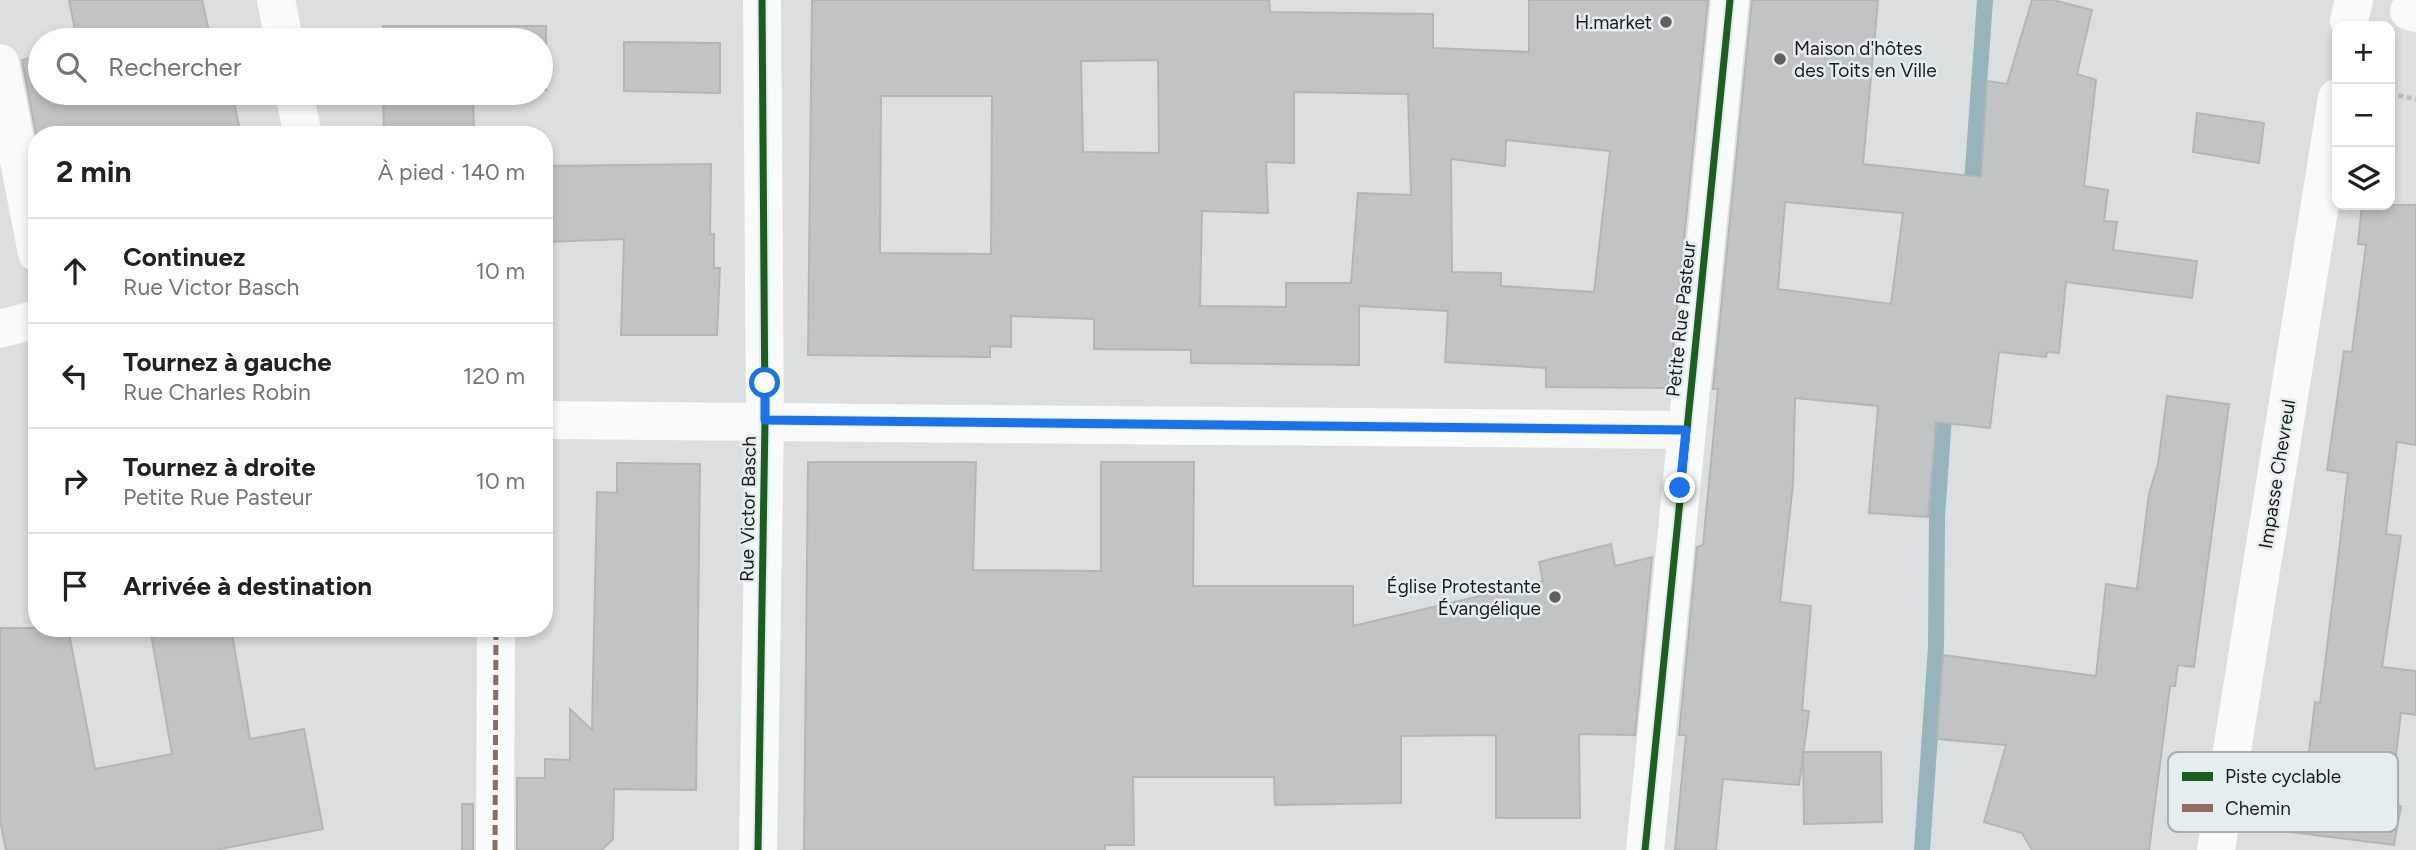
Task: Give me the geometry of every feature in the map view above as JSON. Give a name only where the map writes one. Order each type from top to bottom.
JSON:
[{"type":"street","points":[[276,0],[282,28]]},
{"type":"street","name":"Rue Victor Basch","points":[[758,850],[765,420],[762,0]]},
{"type":"street","name":"Petite Rue Pasteur","points":[[1645,850],[1730,0]]},
{"type":"street","points":[[0,63],[28,207]]},
{"type":"street","points":[[297,105],[301,126]]},
{"type":"street","name":"Impasse Chevreul","points":[[2233,752],[2332,129]]},
{"type":"street","points":[[0,329],[28,321]]},
{"type":"street","points":[[553,420],[1686,430]]},
{"type":"street","points":[[495,850],[496,637]]},
{"type":"street","name":"Impasse Chevreul","points":[[2217,850],[2220,832]]},
{"type":"path","points":[[2395,95],[2416,99]]},
{"type":"building","points":[[69,0],[202,0],[208,28],[75,28]]},
{"type":"building","points":[[812,0],[1269,0],[1270,12],[1433,14],[1433,48],[1529,52],[1529,0],[1708,0],[1669,388],[1546,387],[1546,368],[1445,362],[1448,311],[1359,306],[1359,365],[1191,363],[1191,350],[1094,349],[1094,319],[1011,316],[1011,347],[990,346],[990,357],[808,355]],"holes":[[[1158,60],[1159,153],[1083,152],[1081,61]],[[1294,92],[1408,94],[1411,195],[1358,193],[1351,283],[1286,283],[1286,307],[1200,306],[1202,211],[1268,213],[1266,162],[1294,163]],[[881,96],[992,96],[991,254],[880,253]],[[1506,140],[1610,151],[1594,292],[1501,286],[1501,273],[1452,272],[1451,159],[1505,166]]]},
{"type":"building","points":[[1752,0],[1878,0],[1863,164],[1981,177],[1987,81],[2007,84],[2032,0],[2053,0],[2092,10],[2077,74],[2096,80],[2084,186],[2108,190],[2104,221],[2117,222],[2113,250],[2197,261],[2192,298],[2066,282],[2059,353],[2047,352],[2046,357],[1999,352],[1990,428],[1936,422],[1928,517],[1869,513],[1878,406],[1795,398],[1793,484],[1780,602],[1811,606],[1802,710],[1809,711],[1799,785],[1723,779],[1716,850],[1675,850],[1686,735],[1679,735],[1697,547],[1703,545],[1718,389],[1713,389]],"holes":[[[1785,202],[1903,213],[1891,304],[1778,289]]]},
{"type":"building","points":[[383,26],[546,26],[546,28]]},
{"type":"building","points":[[624,42],[720,43],[720,93],[624,91]]},
{"type":"building","points":[[28,59],[28,92],[22,60]]},
{"type":"building","points":[[30,105],[235,105],[239,126],[34,126]]},
{"type":"building","points":[[383,105],[473,105],[474,126],[384,126]]},
{"type":"building","points":[[2197,113],[2264,123],[2259,163],[2193,152]]},
{"type":"building","points":[[711,164],[710,234],[714,234],[714,268],[720,268],[717,335],[621,335],[624,239],[553,242],[553,166]]},
{"type":"building","points":[[2395,205],[2416,205],[2416,445],[2397,442],[2386,534],[2401,536],[2382,667],[2416,671],[2416,715],[2401,713],[2396,752],[2309,752],[2315,702],[2320,703],[2348,473],[2327,470],[2344,351],[2352,352],[2366,245],[2358,244],[2361,210],[2395,210]]},
{"type":"building","points":[[2167,396],[2229,404],[2194,667],[2178,665],[2175,686],[2170,686],[2149,850],[2032,850],[2022,833],[1984,822],[2006,745],[1937,739],[1943,655],[2096,676],[2106,584],[2137,589],[2149,494],[2158,464]]},
{"type":"building","points":[[808,462],[976,462],[973,570],[1101,571],[1101,462],[1194,462],[1193,586],[1353,586],[1353,626],[1543,581],[1539,562],[1611,544],[1615,566],[1652,557],[1635,735],[1579,734],[1580,818],[1496,818],[1496,735],[1401,736],[1401,803],[1275,805],[1274,777],[1133,777],[1134,845],[1105,845],[1105,850],[804,850]]},
{"type":"building","points":[[617,463],[700,464],[696,790],[614,789],[613,839],[602,850],[517,850],[517,778],[545,778],[545,759],[570,760],[570,709],[592,730],[597,492],[617,493]]},
{"type":"building","points":[[0,628],[28,628],[28,637],[70,637],[95,769],[172,754],[152,637],[233,637],[250,739],[304,729],[323,829],[215,850],[6,850],[0,820]]},
{"type":"building","points":[[1803,752],[1881,752],[1882,822],[1804,824]]},
{"type":"building","points":[[462,804],[473,804],[473,850],[462,850]]},
{"type":"building","points":[[2291,832],[2396,832],[2394,845]]},
{"type":"waterway","points":[[1971,197],[1985,0]]},
{"type":"waterway","points":[[1922,850],[1936,647],[1937,517],[1945,403]]},
{"type":"marked path","points":[[495,850],[496,637]]},
{"type":"cycle path","points":[[758,850],[765,420],[762,0]]},
{"type":"cycle path","points":[[1645,850],[1730,0]]},
{"type":"cycle path","points":[[765,420],[1686,430]]},
{"type":"place","name":"H.market","points":[[1666,22]]},
{"type":"place","name":"Maison d'hôtes des Toits en Ville","points":[[1780,59]]},
{"type":"place","name":"Église Protestante Évangélique","points":[[1555,597]]},
{"type":"route","points":[[765,383],[765,420],[1686,430],[1680,488]]}]
